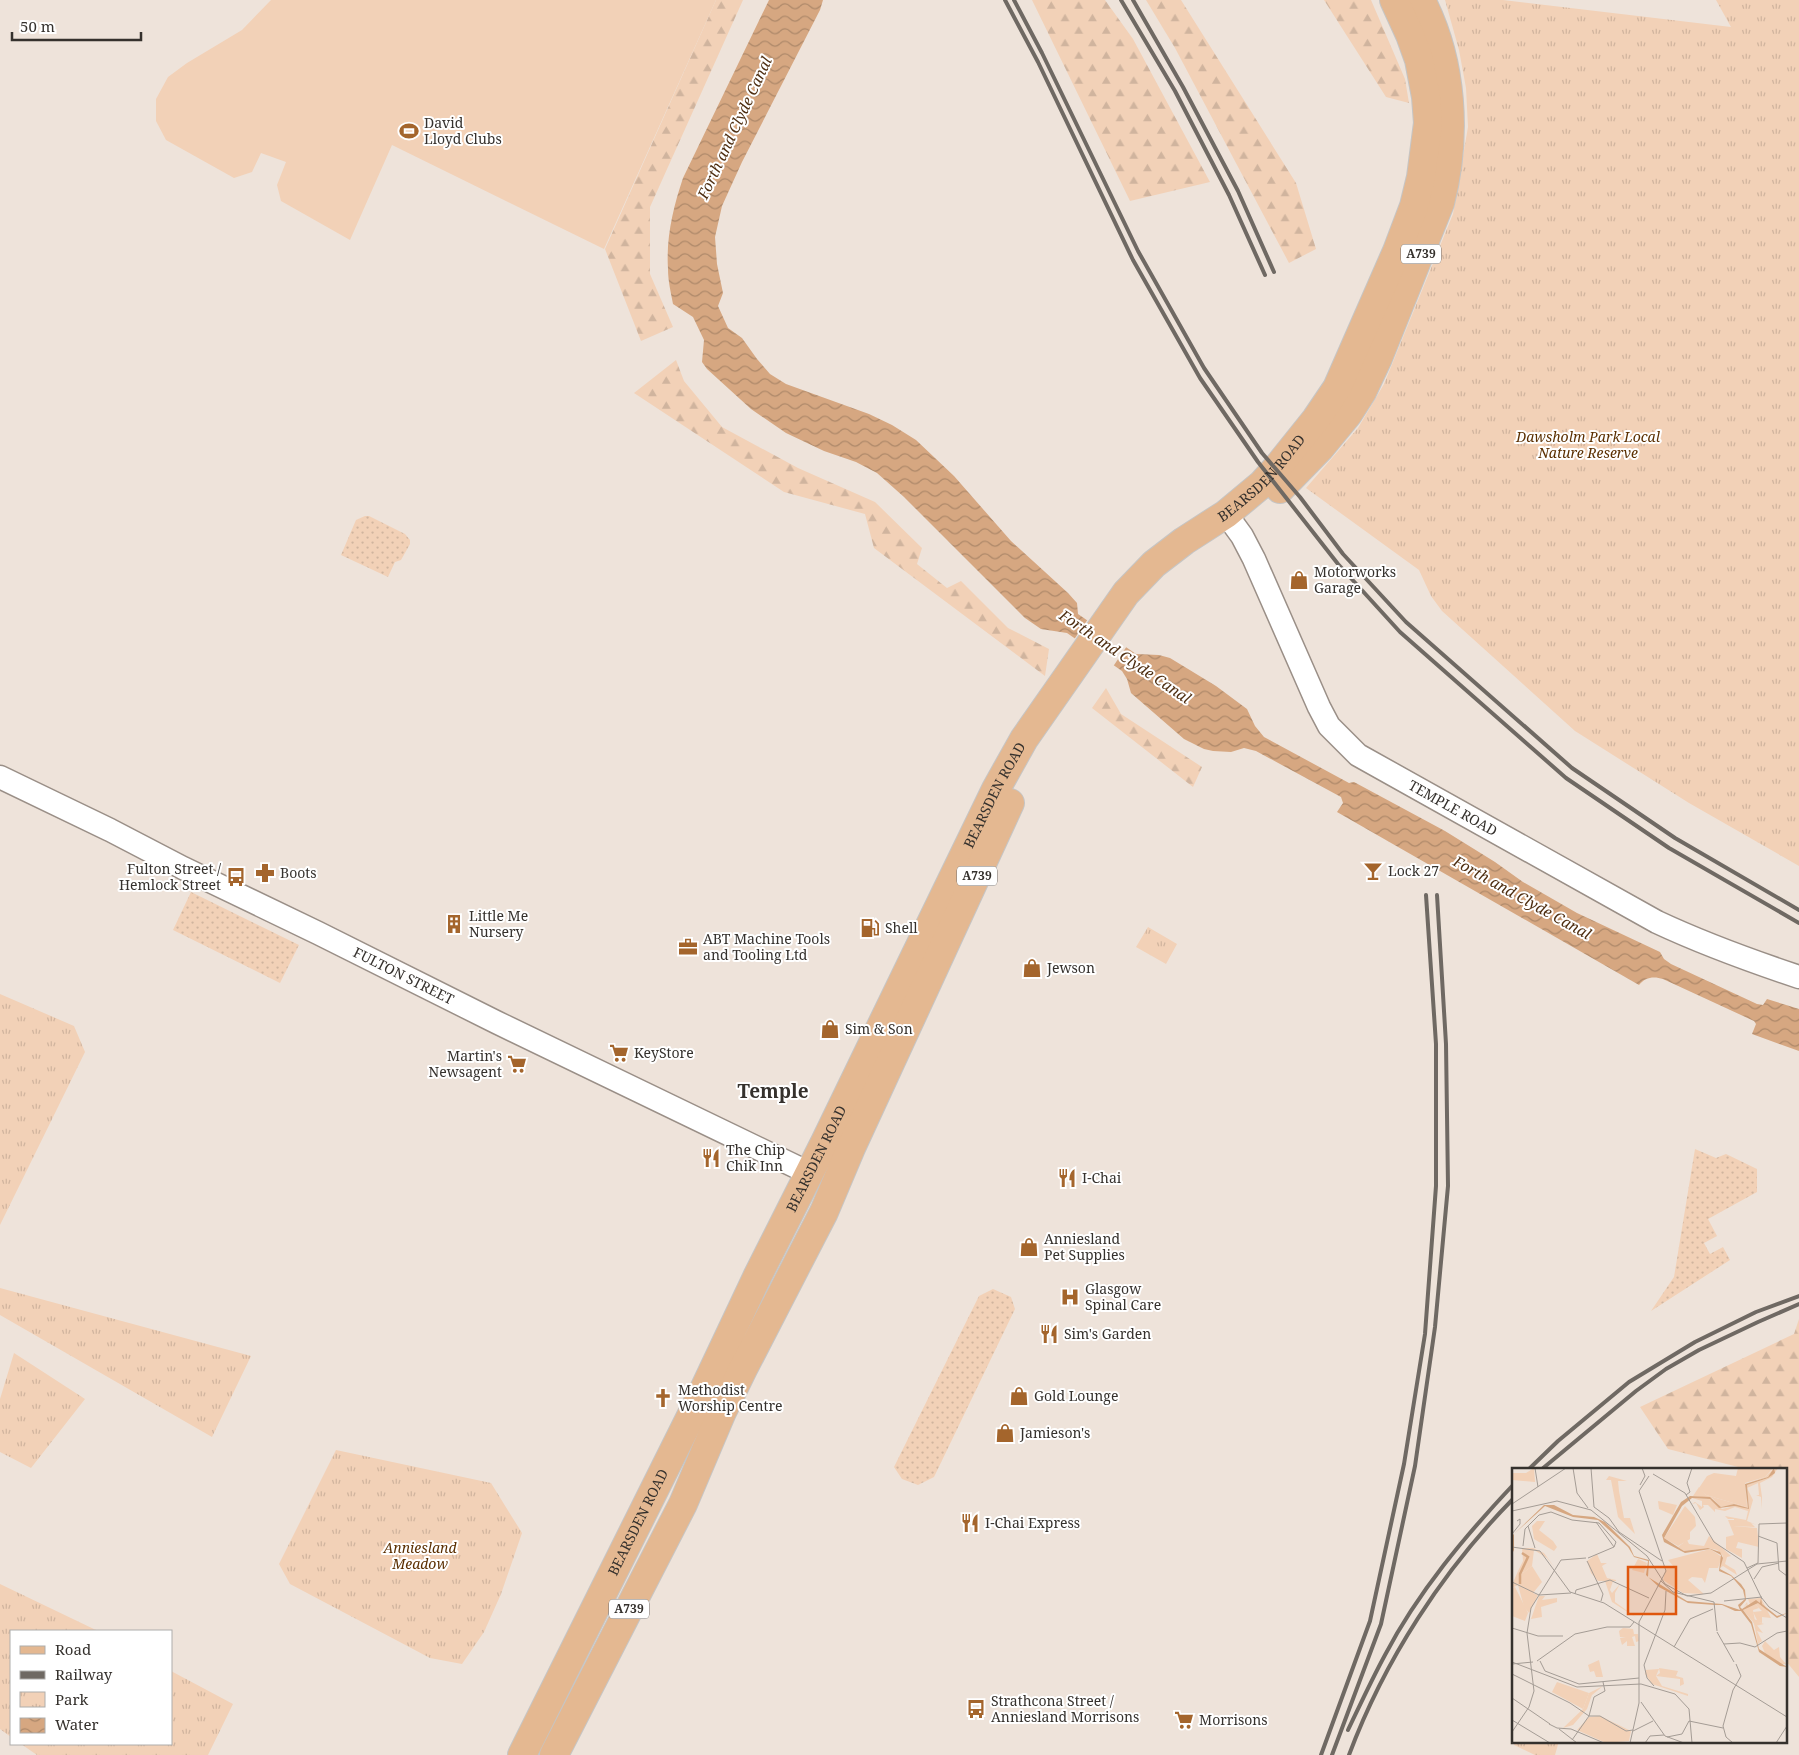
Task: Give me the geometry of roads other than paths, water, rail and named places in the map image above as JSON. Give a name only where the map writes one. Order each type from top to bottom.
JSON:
[{"type":"main road","name":"BEARSDEN ROAD","points":[[554,1755],[683,1504],[722,1412],[824,1212],[1013,797],[1039,745],[1079,674],[1109,630],[1139,603],[1164,576],[1230,520],[1280,464],[1316,419],[1337,388],[1393,259],[1414,206],[1422,177],[1428,130],[1426,96],[1419,60],[1394,0]]},
{"type":"main road","name":"BEARSDEN ROAD","points":[[1230,520],[1271,498],[1291,479],[1348,414],[1362,392],[1378,358],[1438,211],[1447,178],[1450,150],[1449,89],[1435,29],[1422,0]]},
{"type":"main road","name":"BEARSDEN ROAD","points":[[522,1755],[700,1398],[758,1275],[996,789],[1024,739],[1079,674]]},
{"type":"main road","points":[[809,1173],[835,1185]]},
{"type":"street","name":"TEMPLE ROAD","points":[[1230,520],[1254,559],[1329,726],[1358,755],[1657,922],[1693,939],[1799,977]]},
{"type":"street","name":"FULTON STREET","points":[[0,777],[496,1022],[809,1173]]},
{"type":"water","name":"Forth and Clyde Canal","points":[[769,0],[823,0],[820,10],[742,162],[722,206],[715,237],[717,264],[723,293],[718,306],[728,328],[742,338],[770,374],[786,384],[869,414],[892,425],[916,440],[954,476],[1011,541],[1068,593],[1077,603],[1078,614],[1136,654],[1159,655],[1170,658],[1216,686],[1247,709],[1255,726],[1264,737],[1349,783],[1354,782],[1445,831],[1523,882],[1577,913],[1660,952],[1664,959],[1671,964],[1757,1004],[1763,1005],[1767,999],[1799,1009],[1799,1051],[1752,1034],[1756,1024],[1754,1021],[1663,979],[1650,978],[1644,980],[1639,985],[1337,812],[1343,803],[1341,797],[1256,751],[1244,748],[1231,752],[1213,751],[1204,749],[1184,739],[1131,693],[1127,679],[1122,671],[1067,633],[1041,629],[1025,618],[904,497],[877,473],[856,462],[824,451],[786,433],[751,409],[707,369],[702,362],[704,340],[693,317],[673,304],[668,278],[668,246],[671,223],[683,178]]},
{"type":"railway","points":[[1005,0],[1038,62],[1133,260],[1200,378],[1258,462],[1338,564],[1400,632],[1566,778],[1669,848],[1799,923]]},
{"type":"railway","points":[[1014,0],[1042,53],[1138,251],[1204,368],[1262,453],[1300,497],[1343,554],[1406,622],[1572,768],[1675,838],[1799,910]]},
{"type":"railway","points":[[1121,0],[1175,91],[1229,195],[1265,275]]},
{"type":"railway","points":[[1133,0],[1183,87],[1238,191],[1274,272]]},
{"type":"railway","points":[[1321,1755],[1370,1621],[1404,1464],[1425,1334],[1436,1186],[1436,1044],[1426,895]]},
{"type":"railway","points":[[1332,1755],[1381,1624],[1415,1466],[1435,1327],[1448,1186],[1446,1044],[1437,895]]},
{"type":"railway","points":[[1530,1468],[1558,1441],[1629,1382],[1695,1342],[1756,1312],[1799,1296]]},
{"type":"railway","points":[[1543,1468],[1636,1391],[1666,1369],[1699,1350],[1799,1304]]},
{"type":"railway","points":[[1348,1730],[1380,1664],[1412,1609],[1443,1565],[1512,1486]]},
{"type":"railway","points":[[1349,1755],[1380,1685],[1418,1618],[1463,1556],[1512,1500]]},
{"type":"place","name":"David Lloyd Clubs","points":[[409,131]]},
{"type":"place","name":"Motorworks Garage","points":[[1299,580]]},
{"type":"place","name":"Lock 27","points":[[1373,871]]},
{"type":"place","name":"Boots","points":[[265,873]]},
{"type":"place","name":"Fulton Street / Hemlock Street","points":[[236,877]]},
{"type":"place","name":"Little Me Nursery","points":[[454,924]]},
{"type":"place","name":"Shell","points":[[870,928]]},
{"type":"place","name":"ABT Machine Tools and Tooling Ltd","points":[[688,947]]},
{"type":"place","name":"Jewson","points":[[1032,968]]},
{"type":"place","name":"Sim & Son","points":[[830,1029]]},
{"type":"place","name":"KeyStore","points":[[619,1053]]},
{"type":"place","name":"Martin's Newsagent","points":[[517,1064]]},
{"type":"place","name":"The Chip Chik Inn","points":[[711,1158]]},
{"type":"place","name":"I-Chai","points":[[1067,1178]]},
{"type":"place","name":"Anniesland Pet Supplies","points":[[1029,1247]]},
{"type":"place","name":"Glasgow Spinal Care","points":[[1070,1297]]},
{"type":"place","name":"Sim's Garden","points":[[1049,1334]]},
{"type":"place","name":"Gold Lounge","points":[[1019,1396]]},
{"type":"place","name":"Methodist Worship Centre","points":[[663,1398]]},
{"type":"place","name":"Jamieson's","points":[[1005,1433]]},
{"type":"place","name":"I-Chai Express","points":[[970,1523]]},
{"type":"place","name":"Strathcona Street / Anniesland Morrisons","points":[[976,1709]]},
{"type":"place","name":"Morrisons","points":[[1184,1720]]},
{"type":"district","name":"Temple","points":[[773,1091]]},
{"type":"park label","name":"Dawsholm Park Local Nature Reserve","points":[[1588,446]]},
{"type":"park label","name":"Anniesland Meadow","points":[[420,1556]]}]
